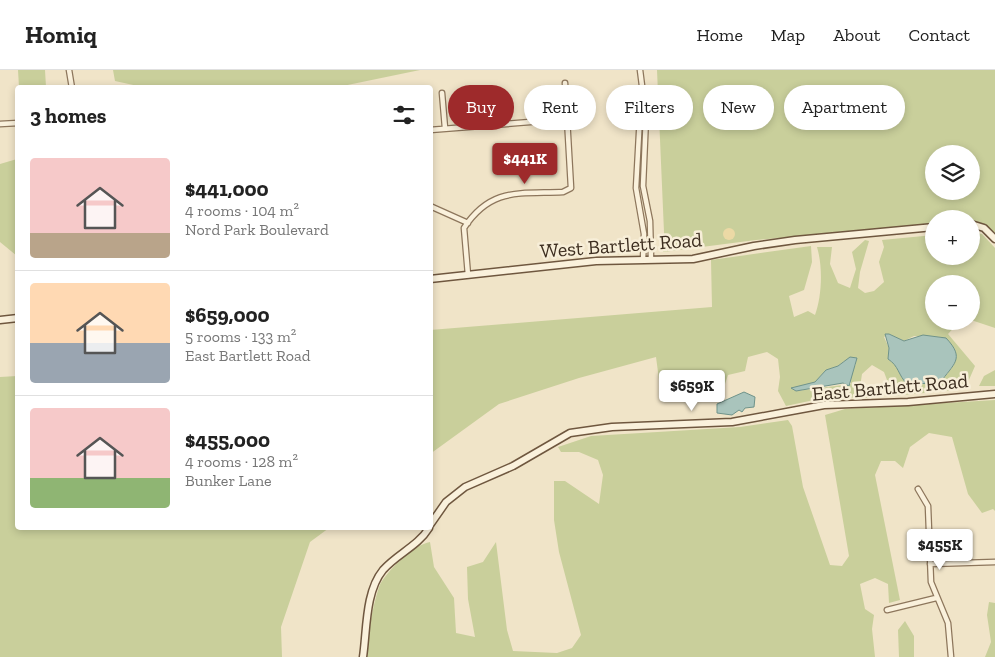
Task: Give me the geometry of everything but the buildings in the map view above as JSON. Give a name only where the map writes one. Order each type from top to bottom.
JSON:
[{"type":"street","points":[[69,70],[72,85]]},
{"type":"street","points":[[640,70],[641,85]]},
{"type":"street","points":[[442,93],[446,128]]},
{"type":"street","points":[[0,124],[15,122]]},
{"type":"street","points":[[433,130],[524,122]]},
{"type":"street","points":[[468,275],[464,228],[482,206],[499,196],[564,192],[571,188],[568,130]]},
{"type":"street","points":[[638,130],[636,188],[644,234],[643,260]]},
{"type":"street","points":[[645,130],[643,186],[651,235],[651,259]]},
{"type":"street","points":[[433,207],[468,223]]},
{"type":"street","points":[[980,227],[984,228],[995,239]]},
{"type":"street","name":"West Bartlett Road","points":[[433,279],[570,263],[692,259],[754,246],[925,228]]},
{"type":"street","points":[[644,234],[651,235]]},
{"type":"street","points":[[0,320],[15,318]]},
{"type":"street","name":"East Bartlett Road","points":[[433,520],[446,502],[465,487],[513,466],[570,433],[612,427],[732,422],[824,405],[908,402],[995,394]]},
{"type":"street","points":[[918,489],[929,512],[931,582],[936,598],[948,623],[951,657]]},
{"type":"street","name":"East Bartlett Road","points":[[363,657],[373,589],[383,571],[422,538],[427,530]]},
{"type":"street","points":[[930,564],[995,562]]},
{"type":"street","points":[[887,610],[936,598]]},
{"type":"green space","points":[[18,70],[45,70],[46,85],[19,85]]},
{"type":"green space","points":[[113,70],[420,70],[348,85],[133,85],[115,81]]},
{"type":"green space","points":[[657,70],[995,70],[995,235],[989,228],[980,226],[980,210],[925,210],[925,226],[756,240],[663,252],[664,232],[660,130],[693,130],[693,85],[658,85]]},
{"type":"green space","points":[[15,160],[15,254],[0,242],[0,164]]},
{"type":"green space","points":[[980,234],[995,248],[995,328],[980,323],[980,275],[925,275],[925,330],[952,330],[948,334],[975,366],[965,389],[893,396],[884,372],[872,365],[862,374],[860,387],[868,398],[828,397],[786,406],[778,391],[780,377],[778,359],[767,352],[748,357],[745,371],[728,375],[721,396],[662,402],[656,357],[579,378],[499,404],[433,452],[433,330],[712,307],[711,260],[811,246],[812,262],[804,290],[789,296],[794,317],[808,311],[815,315],[821,281],[817,247],[832,247],[830,264],[838,283],[850,288],[856,269],[852,252],[865,240],[869,241],[860,272],[858,288],[865,293],[874,291],[884,282],[879,262],[884,247],[882,240],[925,236],[925,265],[980,265]],"holes":[[[889,334],[904,341],[914,336],[941,337],[954,365],[940,383],[907,384],[897,365],[888,359],[889,348],[884,337]],[[844,361],[856,364],[850,376],[851,384],[796,391],[792,388],[815,382],[826,370],[838,366]]]},
{"type":"green space","points":[[995,370],[995,386],[979,386],[984,376]]},
{"type":"green space","points":[[15,376],[15,530],[326,530],[310,542],[281,627],[282,657],[0,657],[0,377]]},
{"type":"green space","points":[[995,400],[995,511],[993,509],[982,513],[968,494],[952,437],[929,433],[910,447],[903,468],[895,461],[881,461],[875,475],[900,600],[889,603],[888,584],[875,578],[860,584],[865,609],[874,615],[872,629],[875,657],[366,657],[372,613],[382,581],[409,553],[430,542],[434,567],[454,598],[456,633],[475,637],[468,599],[467,567],[483,562],[496,542],[507,630],[513,651],[557,653],[572,648],[581,635],[559,552],[554,520],[554,481],[565,481],[599,504],[603,475],[598,460],[579,452],[561,452],[558,447],[591,436],[740,427],[788,420],[792,426],[803,487],[830,565],[842,566],[849,556],[825,415],[845,409]]},
{"type":"green space","points":[[989,602],[995,603],[995,657],[985,657],[991,642],[987,615]]},
{"type":"green space","points":[[905,621],[914,636],[914,657],[899,657],[898,630]]},
{"type":"sand","points":[[727,228],[731,228],[735,234],[731,240],[727,240],[723,236],[723,232]]},
{"type":"water","points":[[885,334],[904,341],[923,335],[946,338],[955,351],[956,356],[953,366],[940,383],[907,384],[888,359],[889,348]]},
{"type":"water","points":[[850,357],[857,358],[849,386],[843,383],[796,391],[791,388],[815,382],[826,370],[838,366]]},
{"type":"water","points":[[744,392],[755,397],[754,407],[745,408],[742,412],[739,410],[732,415],[717,413],[717,404]]}]
